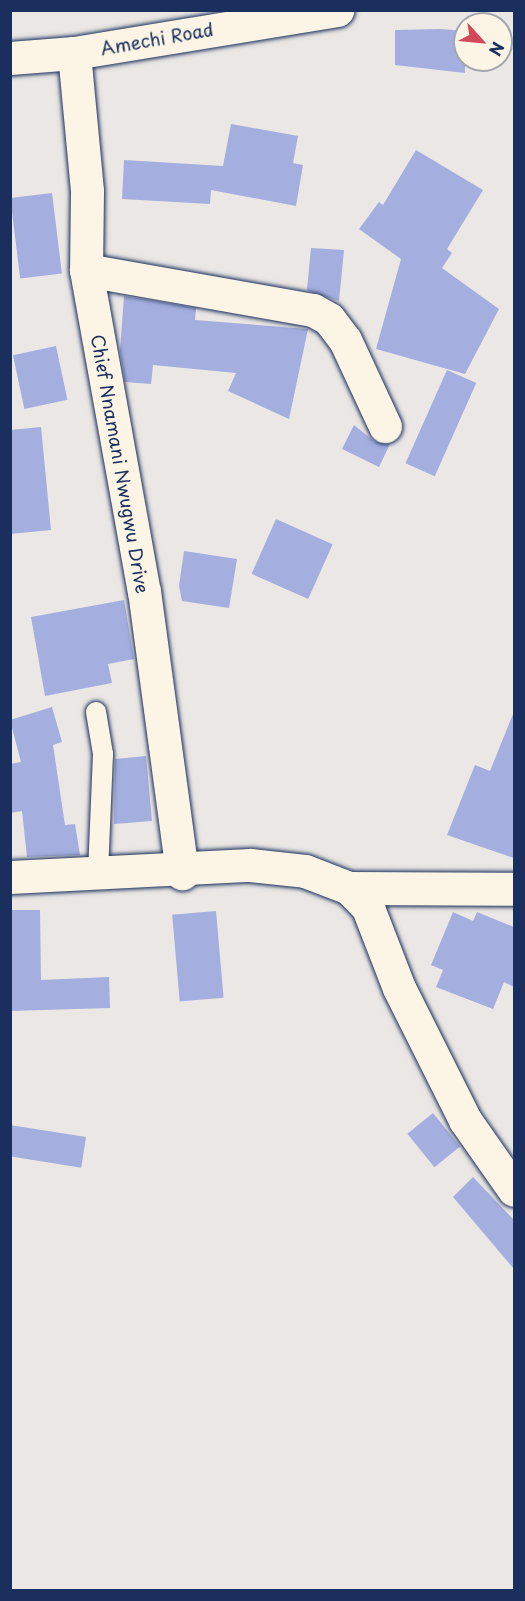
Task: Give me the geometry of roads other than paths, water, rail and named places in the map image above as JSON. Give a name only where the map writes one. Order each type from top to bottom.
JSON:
[{"type":"street","name":"Amechi Road","points":[[10,58],[74,53],[338,10]]},
{"type":"street","name":"Chief Nnamani Nwugwu Drive","points":[[74,53],[87,190],[86,270],[144,591],[182,873]]},
{"type":"street","points":[[86,270],[313,310],[329,319],[345,340],[385,426]]},
{"type":"street","points":[[10,877],[182,873],[250,865],[304,871],[349,888],[514,889]]},
{"type":"street","points":[[349,888],[368,908],[399,988],[465,1120],[514,1190]]},
{"type":"lane","points":[[96,712],[103,754],[98,874]]}]
